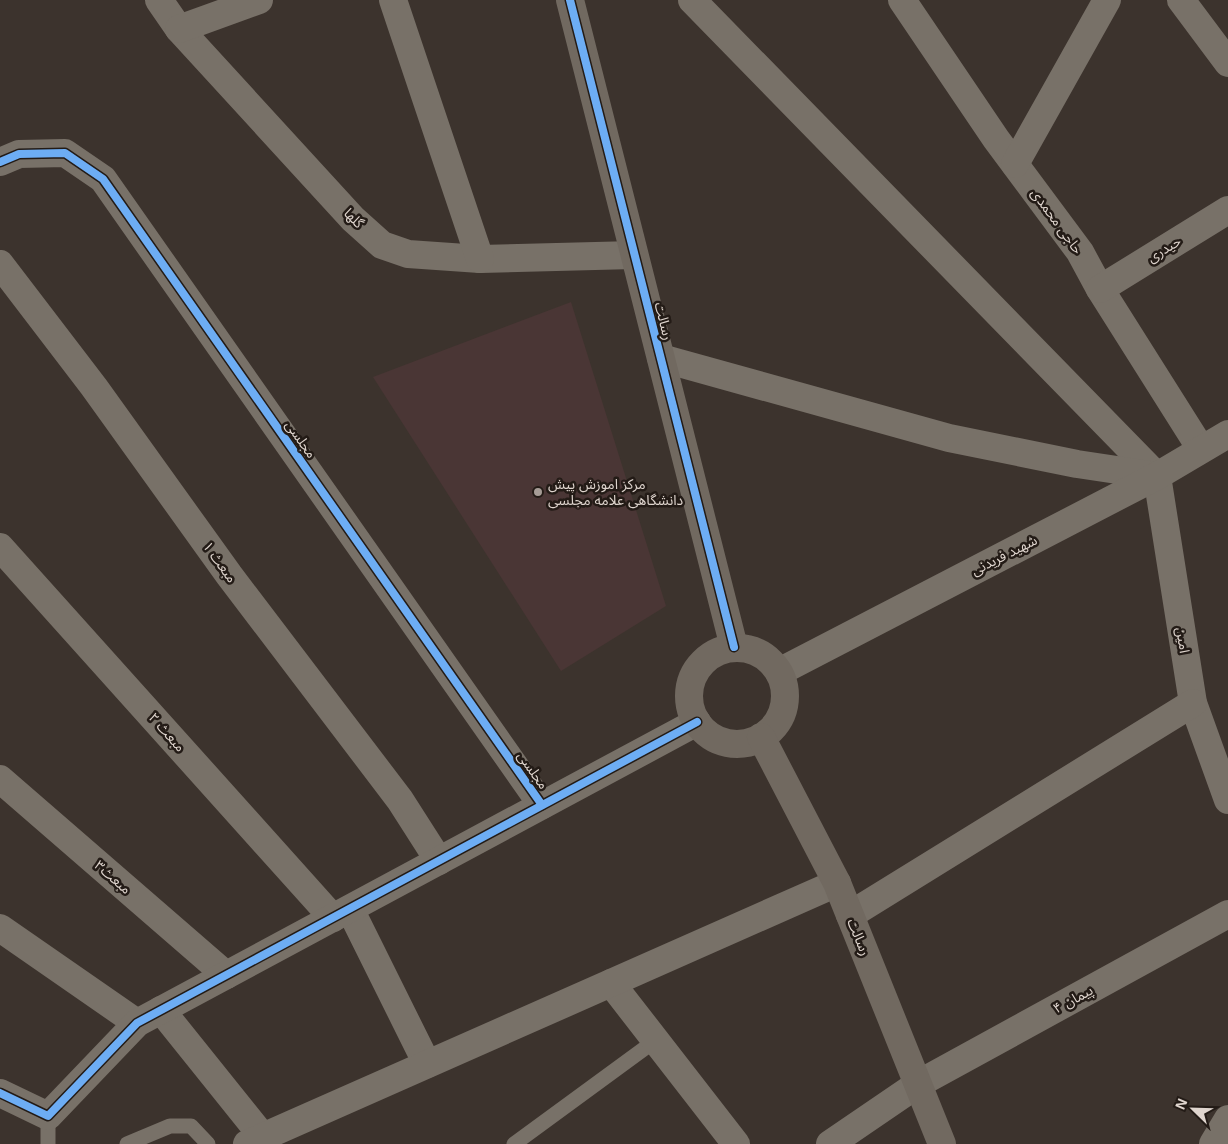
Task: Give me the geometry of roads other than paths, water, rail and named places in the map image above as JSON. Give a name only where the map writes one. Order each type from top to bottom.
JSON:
[{"type":"street","name":"گلها","points":[[159,0],[180,29],[353,219],[382,245],[408,254],[480,259],[634,255]]},
{"type":"street","points":[[180,29],[259,0]]},
{"type":"street","points":[[393,0],[480,259]]},
{"type":"street","name":"رسالت","points":[[570,0],[734,647]]},
{"type":"street","points":[[692,0],[1156,476]]},
{"type":"street","name":"حاجی محمدی","points":[[902,0],[1015,164],[1080,252],[1100,289],[1202,449]]},
{"type":"street","points":[[1015,164],[1107,0]]},
{"type":"street","points":[[1181,0],[1228,63]]},
{"type":"street","name":"مجلسی","points":[[0,162],[19,154],[65,153],[104,179],[542,805]]},
{"type":"street","name":"حیدری","points":[[1100,289],[1228,210]]},
{"type":"street","name":"مبعث ۱","points":[[0,264],[94,387],[229,575],[400,800],[439,861]]},
{"type":"street","points":[[661,358],[949,438],[1077,464],[1156,476]]},
{"type":"street","name":"شهید فریدنی","points":[[779,672],[1156,476],[1228,434]]},
{"type":"street","name":"امین","points":[[1156,476],[1193,704],[1226,789]]},
{"type":"street","name":"مبعث ۲","points":[[0,547],[342,913],[426,1064]]},
{"type":"street","points":[[734,647],[747,648],[760,653],[779,672],[784,686],[785,700],[781,715],[773,728],[761,738],[733,744],[719,740],[707,733],[697,722],[690,707],[689,690],[694,674],[704,661],[718,652],[734,647]]},
{"type":"street","points":[[850,915],[1193,704]]},
{"type":"street","points":[[0,1093],[48,1116],[137,1023],[697,722]]},
{"type":"street","name":"رسالت","points":[[761,738],[837,883],[942,1144]]},
{"type":"street","name":"مبعث۳","points":[[0,779],[226,975]]},
{"type":"street","points":[[161,1010],[255,1140],[837,883]]},
{"type":"street","name":"پیمان ۴","points":[[830,1144],[918,1084],[1228,914]]},
{"type":"street","points":[[0,928],[137,1023]]},
{"type":"street","points":[[611,983],[736,1144]]},
{"type":"street","points":[[1213,1144],[1228,1119]]},
{"type":"lane","points":[[514,1144],[656,1040]]},
{"type":"lane","points":[[48,1116],[48,1144]]},
{"type":"lane","points":[[127,1144],[170,1126],[191,1126],[208,1144]]},
{"type":"place","name":"مرکز اموزش پیش دانشگاهی علامه مجلسی","points":[[538,492]]}]
